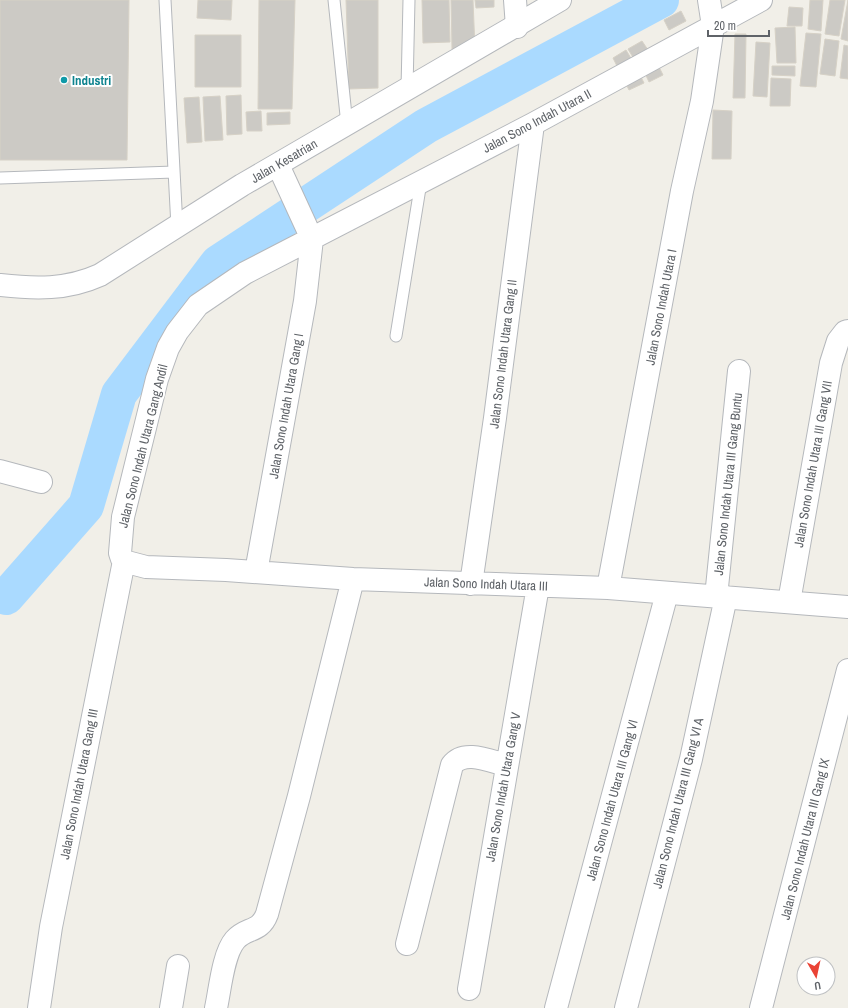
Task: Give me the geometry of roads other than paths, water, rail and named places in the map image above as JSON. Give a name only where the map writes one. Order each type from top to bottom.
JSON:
[{"type":"street","points":[[515,0],[516,27]]},
{"type":"street","name":"Jalan Kesatrian","points":[[0,285],[28,289],[53,288],[78,284],[111,269],[242,185],[281,173],[347,125],[407,88],[516,27],[560,0]]},
{"type":"street","name":"Jalan Sono Indah Utara II","points":[[310,236],[421,182],[533,124],[711,13],[761,0]]},
{"type":"street","name":"Jalan Sono Indah Utara I","points":[[608,588],[682,191],[702,101],[711,13]]},
{"type":"street","name":"Jalan Sono Indah Utara Gang II","points":[[472,584],[533,124]]},
{"type":"street","points":[[281,173],[310,236]]},
{"type":"street","name":"Jalan Sono Indah Utara Gang Andil","points":[[124,561],[120,555],[123,517],[157,379],[168,348],[177,332],[198,305],[227,284],[310,236]]},
{"type":"street","name":"Jalan Sono Indah Utara Gang I","points":[[256,572],[306,301],[310,236]]},
{"type":"street","name":"Jalan Sono Indah Utara III Gang VII","points":[[789,602],[831,363],[838,341],[845,332],[848,331]]},
{"type":"street","name":"Jalan Sono Indah Utara III Gang Buntu","points":[[721,597],[740,371]]},
{"type":"street","points":[[0,471],[41,482]]},
{"type":"street","name":"Jalan Sono Indah Utara III","points":[[124,561],[134,565],[146,567],[256,572],[353,579],[608,588],[848,607]]},
{"type":"street","name":"Jalan Sono Indah Utara Gang III","points":[[39,1008],[51,926],[124,561]]},
{"type":"street","points":[[216,1008],[226,962],[232,944],[242,935],[261,926],[267,914],[300,796],[353,579]]},
{"type":"street","name":"Jalan Sono Indah Utara Gang V","points":[[469,989],[506,765],[538,586]]},
{"type":"street","name":"Jalan Sono Indah Utara III Gang VI","points":[[556,1008],[667,593]]},
{"type":"street","name":"Jalan Sono Indah Utara III Gang VI A","points":[[626,1008],[691,759],[721,597]]},
{"type":"street","name":"Jalan Sono Indah Utara III Gang IX","points":[[761,1008],[848,670]]},
{"type":"street","points":[[407,944],[452,765],[459,759],[468,757],[506,765]]},
{"type":"street","points":[[171,1008],[178,966]]},
{"type":"lane","points":[[165,0],[177,227]]},
{"type":"lane","points":[[334,0],[347,125]]},
{"type":"lane","points":[[407,88],[409,0]]},
{"type":"lane","points":[[0,178],[174,172]]},
{"type":"lane","points":[[396,336],[421,182]]},
{"type":"waterway","points":[[0,595],[6,597],[86,506],[119,394],[218,263],[426,126],[661,0]]},
{"type":"place","name":"Industri","points":[[64,80]]}]
